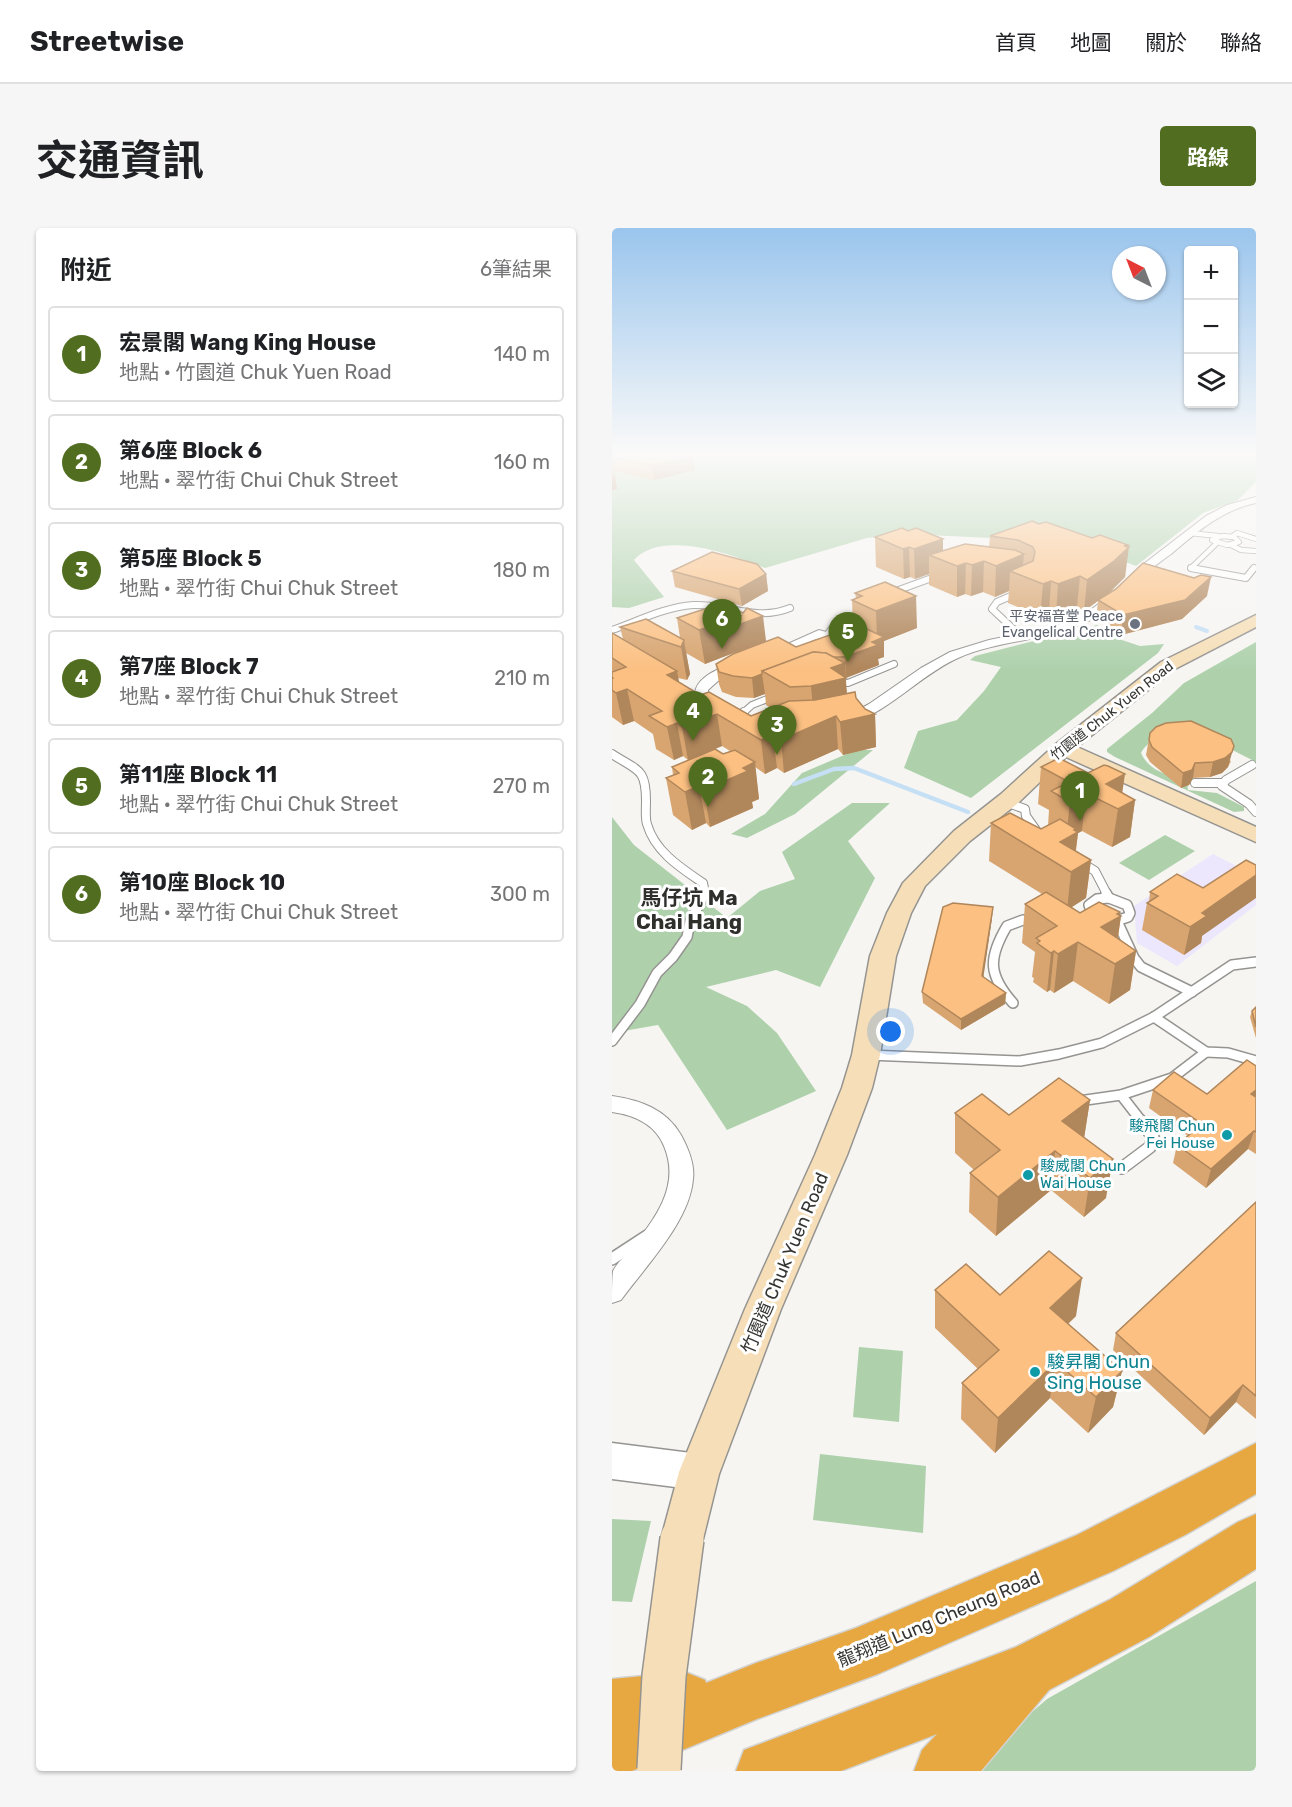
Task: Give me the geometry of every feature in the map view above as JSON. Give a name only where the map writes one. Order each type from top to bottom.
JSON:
[{"type":"highway","name":"龍翔道 Lung Cheung Road","points":[[612,1749],[756,1691],[859,1655],[1095,1552],[1167,1517],[1256,1467]]},
{"type":"highway","points":[[765,1771],[1030,1670],[1130,1618],[1256,1540]]},
{"type":"highway","points":[[943,1771],[1030,1670]]},
{"type":"highway","points":[[612,1707],[756,1691]]},
{"type":"main road","name":"竹園道 Chuk Yuen Road","points":[[1071,752],[1167,666],[1256,620]]},
{"type":"main road","name":"竹園道 Chuk Yuen Road","points":[[660,1771],[664,1676],[682,1539],[697,1479],[763,1309],[831,1155],[857,1088],[866,1055],[883,956],[899,913],[915,883],[962,836],[1007,800],[1175,676],[1256,633]]},
{"type":"main road","points":[[1071,752],[1247,831]]},
{"type":"street","points":[[834,724],[869,716],[935,665],[953,655],[984,645],[1068,627],[1083,620],[1097,612],[1198,527]]},
{"type":"street","points":[[755,723],[713,712],[703,704],[701,689],[714,676],[791,647],[821,649],[831,647],[838,640],[828,634]]},
{"type":"street","points":[[612,1104],[635,1108],[654,1116],[666,1129],[674,1144],[682,1182],[658,1231],[612,1292]]},
{"type":"street","points":[[612,1461],[697,1479]]},
{"type":"lane","points":[[1190,533],[1220,536],[1238,533],[1256,539]]},
{"type":"lane","points":[[1190,533],[1241,550],[1256,551]]},
{"type":"lane","points":[[1220,536],[1191,568],[1246,578],[1254,568]]},
{"type":"lane","points":[[1230,536],[1239,540],[1238,543],[1231,545]]},
{"type":"lane","points":[[896,591],[952,571]]},
{"type":"lane","points":[[1022,637],[992,609],[997,602],[1027,588]]},
{"type":"lane","points":[[612,630],[691,605],[771,615],[790,608]]},
{"type":"lane","points":[[828,634],[833,627],[869,613]]},
{"type":"lane","points":[[828,681],[847,683],[894,664]]},
{"type":"lane","points":[[736,719],[755,700],[778,695]]},
{"type":"lane","points":[[612,754],[641,773],[646,780],[646,823],[655,843],[675,864],[703,883],[705,896],[690,922],[687,937],[673,957],[657,973],[640,1004],[612,1041]]},
{"type":"lane","points":[[1195,783],[1222,783],[1252,765]]},
{"type":"lane","points":[[1222,783],[1225,790],[1250,804],[1256,813],[1247,831]]},
{"type":"lane","points":[[1007,800],[1025,809],[1032,826],[1045,841]]},
{"type":"lane","points":[[1074,858],[1095,871],[1109,898]]},
{"type":"lane","points":[[1109,898],[1122,902],[1130,909],[1128,917],[1118,922],[1104,922],[1089,918],[1089,905],[1097,899],[1109,898]]},
{"type":"lane","points":[[1014,1003],[998,987],[992,974],[993,956],[1007,926],[1023,920],[1046,921]]},
{"type":"lane","points":[[1118,922],[1134,958],[1141,967],[1192,992]]},
{"type":"lane","points":[[866,1055],[1020,1060],[1102,1043],[1154,1017],[1232,965],[1256,962]]},
{"type":"lane","points":[[1154,1017],[1206,1052],[1228,1053],[1256,1061]]},
{"type":"lane","points":[[1066,1102],[1121,1095],[1172,1078],[1206,1052]]},
{"type":"lane","points":[[1121,1095],[1153,1137],[1150,1147],[1122,1168]]},
{"type":"lane","points":[[612,1259],[638,1240],[658,1231]]},
{"type":"shaded area","points":[[1213,854],[1256,876],[1256,905],[1177,966],[1137,943],[1134,906]]},
{"type":"green space","points":[[612,527],[1185,527],[1136,566],[1097,551],[1035,540],[906,534],[867,538],[765,568],[717,551],[679,545],[661,546],[646,551],[634,560],[664,597],[629,608],[612,607]]},
{"type":"green space","points":[[1097,625],[1122,640],[1140,646],[1164,644],[1158,653],[971,798],[904,768],[918,731],[957,720],[984,691],[1001,667],[970,660],[975,656]]},
{"type":"green space","points":[[1256,642],[1256,762],[1207,738],[1184,731],[1162,735],[1144,748],[1141,753],[1154,768],[1187,780],[1188,790],[1217,793],[1244,807],[1244,811],[1234,812],[1107,752],[1107,749],[1152,713],[1184,683]]},
{"type":"green space","points":[[856,750],[873,750],[795,814],[747,838],[731,834],[765,814],[802,773]]},
{"type":"green space","points":[[852,803],[890,803],[848,841],[875,878],[820,987],[776,970],[706,987],[747,1006],[777,1033],[816,1091],[727,1130],[658,1025],[612,1033],[612,817],[634,845],[727,918],[760,891],[795,879],[782,852]]},
{"type":"green space","points":[[1165,835],[1195,851],[1149,880],[1119,863]]},
{"type":"green space","points":[[859,1347],[903,1351],[899,1422],[853,1417]]},
{"type":"green space","points":[[820,1454],[926,1466],[923,1533],[813,1520]]},
{"type":"green space","points":[[612,1519],[651,1521],[632,1602],[612,1601]]},
{"type":"green space","points":[[1256,1581],[1256,1771],[970,1771],[978,1759],[1047,1699]]},
{"type":"building","points":[[1015,527],[1060,527],[1092,538],[1100,535],[1129,547],[1087,580],[1080,576],[1058,584],[1051,581],[1043,584],[1010,571],[1033,561],[1035,552],[1033,547],[1018,540],[990,536]]},
{"type":"building","points":[[902,528],[908,531],[916,528],[943,539],[914,549],[909,547],[903,549],[875,537]]},
{"type":"building","points":[[965,544],[1015,550],[1024,554],[996,566],[984,561],[957,566],[929,555]]},
{"type":"building","points":[[712,552],[757,564],[766,574],[739,589],[672,571]]},
{"type":"building","points":[[1143,563],[1194,578],[1201,575],[1211,577],[1185,600],[1123,615],[1098,600],[1116,589]]},
{"type":"building","points":[[885,582],[916,596],[876,611],[852,600],[862,596],[855,593]]},
{"type":"building","points":[[723,603],[743,613],[747,608],[763,616],[732,627],[741,616],[699,630],[677,618]]},
{"type":"building","points":[[646,619],[684,640],[681,647],[620,627]]},
{"type":"building","points":[[858,625],[884,637],[872,642],[878,645],[845,657],[833,657],[826,653],[813,652],[762,671],[762,674],[752,678],[719,672],[716,664],[733,654],[778,637],[796,647]]},
{"type":"building","points":[[612,633],[677,671],[667,675],[700,695],[709,692],[751,716],[789,701],[815,700],[855,692],[856,698],[865,709],[875,714],[840,722],[836,716],[781,740],[773,735],[761,740],[717,714],[682,727],[677,723],[667,727],[649,716],[662,711],[627,689],[616,693],[612,690],[612,672],[626,667],[612,658]]},
{"type":"building","points":[[813,652],[826,653],[845,663],[831,668],[846,678],[811,686],[790,687],[762,671]]},
{"type":"building","points":[[1191,721],[1231,739],[1234,746],[1232,752],[1225,758],[1213,762],[1195,763],[1192,770],[1183,773],[1152,747],[1149,740],[1150,733],[1156,727],[1166,723]]},
{"type":"building","points":[[715,749],[723,754],[735,750],[755,762],[743,768],[748,771],[704,790],[699,786],[685,792],[666,778],[679,773],[672,767]]},
{"type":"building","points":[[1059,758],[1088,773],[1104,765],[1125,774],[1106,784],[1135,800],[1118,809],[1086,793],[1070,802],[1051,791],[1069,782],[1041,767]]},
{"type":"building","points":[[1010,813],[1041,829],[1060,819],[1078,832],[1060,842],[1091,860],[1071,872],[991,823]]},
{"type":"building","points":[[1246,860],[1256,865],[1256,875],[1202,913],[1207,916],[1190,927],[1147,903],[1158,896],[1150,892],[1177,874],[1203,888]]},
{"type":"building","points":[[1046,892],[1080,913],[1099,902],[1120,912],[1117,914],[1121,916],[1101,927],[1136,951],[1115,964],[1078,942],[1058,954],[1054,951],[1051,953],[1037,943],[1040,941],[1036,938],[1057,926],[1025,904]]},
{"type":"building","points":[[953,903],[993,907],[982,976],[1006,993],[961,1019],[922,992],[943,907]]},
{"type":"building","points":[[1256,1007],[1256,1027],[1252,1011]]},
{"type":"building","points":[[1247,1060],[1256,1066],[1256,1090],[1251,1094],[1256,1097],[1256,1132],[1254,1131],[1211,1169],[1177,1145],[1202,1124],[1153,1090],[1174,1072],[1207,1094]]},
{"type":"building","points":[[1059,1078],[1090,1100],[1062,1121],[1113,1159],[1090,1178],[1055,1151],[998,1197],[970,1173],[1000,1150],[955,1113],[982,1094],[1009,1115]]},
{"type":"building","points":[[1256,1202],[1256,1396],[1243,1385],[1210,1418],[1116,1333]]},
{"type":"building","points":[[1049,1251],[1082,1278],[1050,1308],[1122,1371],[1096,1397],[1056,1362],[998,1418],[962,1383],[999,1350],[935,1290],[966,1264],[1000,1295]]},
{"type":"waterway","points":[[1196,627],[1207,631]]},
{"type":"waterway","points":[[794,784],[834,769],[854,768],[968,812]]},
{"type":"place","name":"平安福音堂 Peace Evangelical Centre","points":[[1135,624]]},
{"type":"place","name":"第10座 Block 10","points":[[722,649]]},
{"type":"place","name":"第11座 Block 11","points":[[848,662]]},
{"type":"place","name":"第7座 Block 7","points":[[693,741]]},
{"type":"place","name":"第5座 Block 5","points":[[777,755]]},
{"type":"place","name":"第6座 Block 6","points":[[708,807]]},
{"type":"place","name":"宏景閣 Wang King House","points":[[1080,821]]},
{"type":"place","name":"駿飛閣 Chun Fei House","points":[[1227,1135]]},
{"type":"place","name":"駿威閣 Chun Wai House","points":[[1028,1175]]},
{"type":"place","name":"駿昇閣 Chun Sing House","points":[[1035,1372]]},
{"type":"district","name":"馬仔坑 Ma Chai Hang","points":[[689,909]]}]
